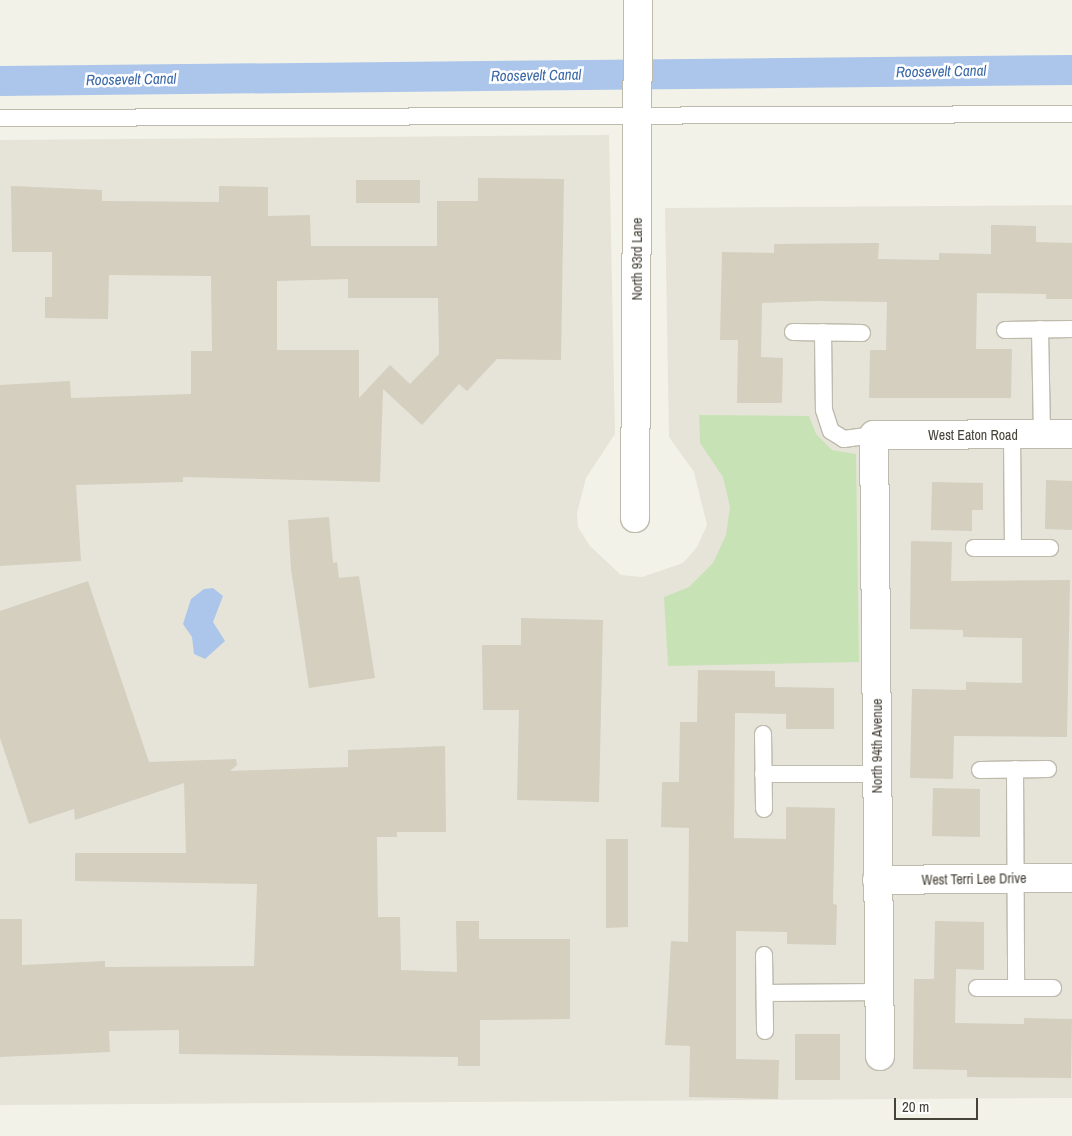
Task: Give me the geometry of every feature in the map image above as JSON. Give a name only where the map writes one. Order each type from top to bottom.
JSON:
[{"type":"street","name":"North 93rd Lane","points":[[635,518],[638,0]]},
{"type":"street","name":"West Eaton Road","points":[[874,435],[1072,434]]},
{"type":"street","name":"North 94th Avenue","points":[[874,435],[880,1056]]},
{"type":"street","name":"West Terri Lee Drive","points":[[877,880],[1072,878]]},
{"type":"lane","points":[[0,118],[638,110],[1072,114]]},
{"type":"lane","points":[[1040,329],[1042,434]]},
{"type":"lane","points":[[1005,330],[1072,329]]},
{"type":"lane","points":[[793,332],[862,333]]},
{"type":"lane","points":[[823,332],[824,410],[831,431],[844,440],[874,435]]},
{"type":"lane","points":[[1012,434],[1013,548]]},
{"type":"lane","points":[[974,548],[1050,548]]},
{"type":"lane","points":[[763,734],[764,809]]},
{"type":"lane","points":[[980,770],[1048,768]]},
{"type":"lane","points":[[1015,769],[1016,988]]},
{"type":"lane","points":[[763,774],[877,774]]},
{"type":"lane","points":[[764,956],[765,1031]]},
{"type":"lane","points":[[977,988],[1054,988]]},
{"type":"lane","points":[[765,993],[879,992]]},
{"type":"shaded area","points":[[609,135],[615,434],[586,478],[577,513],[578,527],[590,546],[621,575],[642,577],[683,563],[697,547],[707,525],[694,472],[669,437],[665,208],[1072,205],[1072,1098],[0,1105],[0,140]]},
{"type":"green space","points":[[699,415],[809,416],[816,434],[832,450],[856,454],[859,662],[668,666],[664,597],[689,587],[713,563],[726,535],[730,507],[723,477],[700,443]]},
{"type":"water","points":[[213,588],[223,596],[213,622],[225,641],[205,659],[194,654],[192,637],[183,624],[191,599],[204,589]]},
{"type":"building","points":[[478,178],[564,179],[561,360],[497,359],[467,391],[459,384],[422,425],[383,389],[380,482],[183,477],[183,482],[76,485],[81,561],[0,566],[0,385],[70,381],[71,398],[191,394],[191,351],[212,351],[211,276],[109,275],[108,319],[45,318],[45,297],[52,297],[52,252],[12,252],[11,186],[102,190],[102,201],[219,202],[219,186],[268,187],[268,216],[310,215],[311,246],[437,246],[437,201],[478,201]],"holes":[[[348,279],[348,298],[438,298],[439,354],[410,384],[390,365],[359,398],[359,350],[277,350],[277,281]]]},
{"type":"building","points":[[356,180],[420,180],[420,203],[356,203]]},
{"type":"building","points":[[991,225],[1036,226],[1036,242],[1072,243],[1072,299],[1046,299],[1046,294],[977,293],[976,349],[1012,349],[1011,398],[869,398],[870,350],[886,350],[887,302],[818,301],[762,303],[761,357],[783,358],[782,403],[737,403],[738,340],[720,340],[722,252],[774,253],[774,244],[879,243],[878,259],[939,260],[939,253],[991,254]]},
{"type":"building","points":[[1046,480],[1072,481],[1072,530],[1045,529]]},
{"type":"building","points":[[932,482],[983,483],[983,510],[972,510],[972,531],[931,530]]},
{"type":"building","points":[[329,517],[333,563],[337,562],[339,578],[359,576],[375,678],[309,688],[291,569],[288,520]]},
{"type":"building","points":[[911,541],[952,542],[951,581],[1070,580],[1067,737],[954,736],[953,779],[910,778],[912,689],[966,690],[966,682],[1022,683],[1022,638],[963,637],[963,630],[910,629]]},
{"type":"building","points":[[88,581],[149,762],[236,759],[237,765],[230,771],[348,767],[348,750],[445,746],[446,832],[397,832],[397,837],[377,837],[378,917],[400,917],[401,970],[457,972],[456,921],[479,921],[479,939],[570,939],[570,1019],[480,1020],[480,1066],[458,1066],[458,1057],[179,1054],[179,1030],[109,1031],[110,1052],[0,1057],[0,919],[22,919],[22,965],[105,961],[105,967],[254,966],[257,884],[75,881],[75,853],[186,853],[184,783],[75,820],[74,809],[29,824],[0,738],[0,611]]},
{"type":"building","points":[[521,618],[603,620],[599,802],[517,800],[519,710],[483,710],[482,645],[521,645]]},
{"type":"building","points":[[698,670],[775,671],[775,687],[834,688],[834,729],[786,729],[786,714],[735,713],[734,838],[786,839],[786,807],[835,808],[833,904],[837,905],[836,945],[787,944],[787,932],[736,931],[736,1059],[779,1060],[778,1099],[689,1097],[690,1046],[665,1045],[671,941],[688,942],[689,828],[661,827],[662,782],[679,782],[680,722],[697,722]]},
{"type":"building","points":[[933,788],[980,789],[980,837],[932,836]]},
{"type":"building","points":[[606,839],[628,839],[628,927],[606,928]]},
{"type":"building","points":[[935,921],[984,922],[984,970],[956,969],[955,1023],[1024,1024],[1024,1018],[1072,1019],[1071,1078],[967,1077],[967,1070],[913,1069],[914,979],[934,979]]},
{"type":"building","points":[[795,1034],[840,1034],[840,1080],[795,1080]]},
{"type":"waterway","name":"Roosevelt Canal","points":[[0,81],[1072,70]]}]
